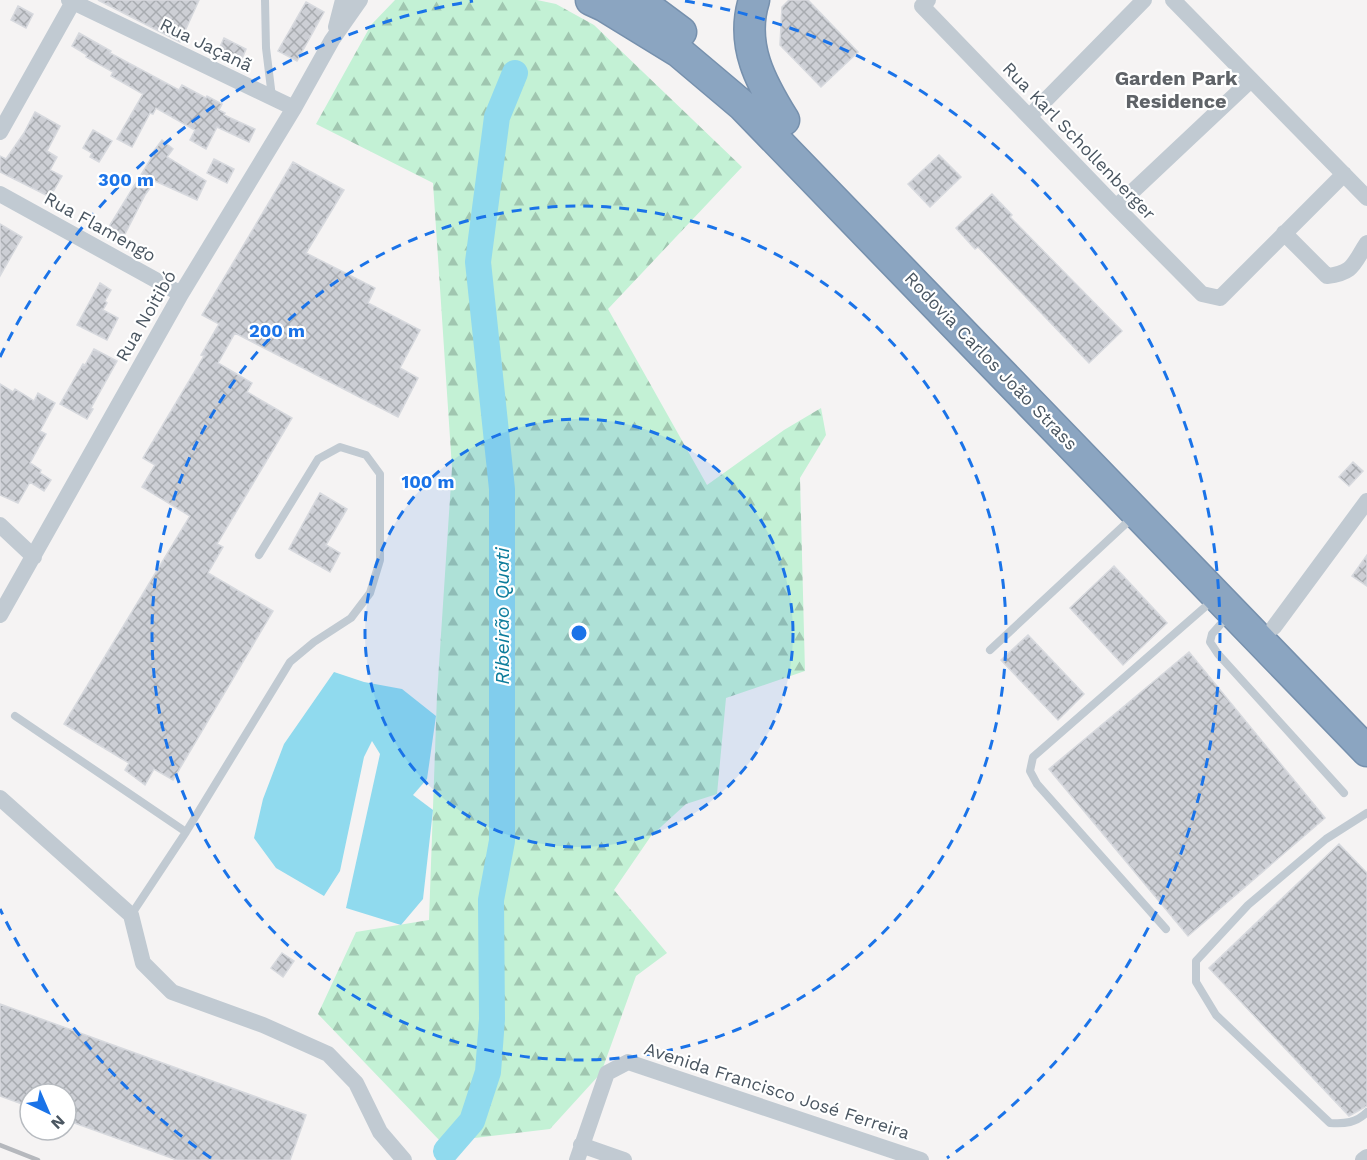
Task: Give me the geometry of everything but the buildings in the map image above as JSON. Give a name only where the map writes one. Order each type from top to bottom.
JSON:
[{"type":"highway","name":"Rodovia Carlos João Strass","points":[[591,0],[679,52],[743,106],[1367,750]]},
{"type":"highway","name":"Rodovia Carlos João Strass","points":[[638,0],[738,76],[784,120],[1367,723]]},
{"type":"highway","points":[[754,0],[750,21],[752,56],[766,91],[784,120]]},
{"type":"street","name":"Rua Noitibó","points":[[332,40],[344,0]]},
{"type":"street","name":"Rua Noitibó","points":[[0,615],[181,294],[294,108],[332,40],[360,0]]},
{"type":"street","name":"Rua Karl Schollenberger","points":[[928,0],[922,6],[1203,294],[1220,298],[1284,233]]},
{"type":"street","points":[[1029,117],[1144,0]]},
{"type":"street","points":[[1173,0],[1367,198]]},
{"type":"street","name":"Rua Jaçanã","points":[[71,1],[294,108]]},
{"type":"street","points":[[0,132],[71,1]]},
{"type":"street","points":[[1116,207],[1251,80]]},
{"type":"street","points":[[1344,174],[1284,233],[1327,276],[1342,274],[1350,268],[1367,243]]},
{"type":"street","name":"Rua Flamengo","points":[[0,194],[181,294]]},
{"type":"street","points":[[1274,627],[1367,501]]},
{"type":"street","points":[[0,525],[34,557]]},
{"type":"street","points":[[0,798],[131,915],[143,963],[172,992],[263,1025],[328,1054],[356,1083],[380,1132],[404,1160]]},
{"type":"street","name":"Avenida Francisco José Ferreira","points":[[579,1153],[607,1073],[628,1062],[921,1160]]},
{"type":"street","points":[[579,1153],[624,1160]]},
{"type":"street","points":[[1363,1160],[1367,1157]]},
{"type":"lane","points":[[265,0],[266,48],[272,98]]},
{"type":"lane","points":[[131,915],[186,832],[290,662],[314,642],[351,618],[370,593],[380,560],[380,474],[366,455],[340,447],[318,459],[258,555]]},
{"type":"lane","points":[[990,650],[1138,513]]},
{"type":"lane","points":[[1225,603],[1210,642],[1218,654],[1344,793]]},
{"type":"lane","points":[[1166,929],[1037,784],[1030,771],[1033,757],[1225,603]]},
{"type":"lane","points":[[15,716],[186,832]]},
{"type":"lane","points":[[1367,813],[1326,838],[1248,905],[1196,961],[1196,982],[1216,1014],[1330,1124],[1345,1124],[1360,1119],[1367,1112]]},
{"type":"green space","points":[[395,0],[537,0],[556,4],[594,25],[742,167],[608,309],[707,485],[784,430],[821,408],[826,435],[800,478],[805,671],[726,698],[717,794],[686,804],[651,836],[614,890],[667,953],[636,976],[601,1073],[550,1129],[441,1142],[318,1014],[356,932],[429,920],[437,695],[452,468],[433,183],[316,124],[371,25]]},
{"type":"water","points":[[334,672],[364,682],[402,689],[436,716],[427,779],[413,795],[433,810],[423,899],[401,925],[346,908],[380,754],[372,741],[364,757],[340,871],[324,896],[276,868],[254,838],[263,799],[284,744]]},
{"type":"waterway","name":"Ribeirão Quati","points":[[446,1151],[472,1121],[488,1072],[492,1019],[491,900],[502,841],[502,489],[478,262],[497,117],[515,73]]},
{"type":"railway","points":[[0,1145],[38,1160]]},
{"type":"district","name":"Garden Park Residence","points":[[1176,90]]}]
